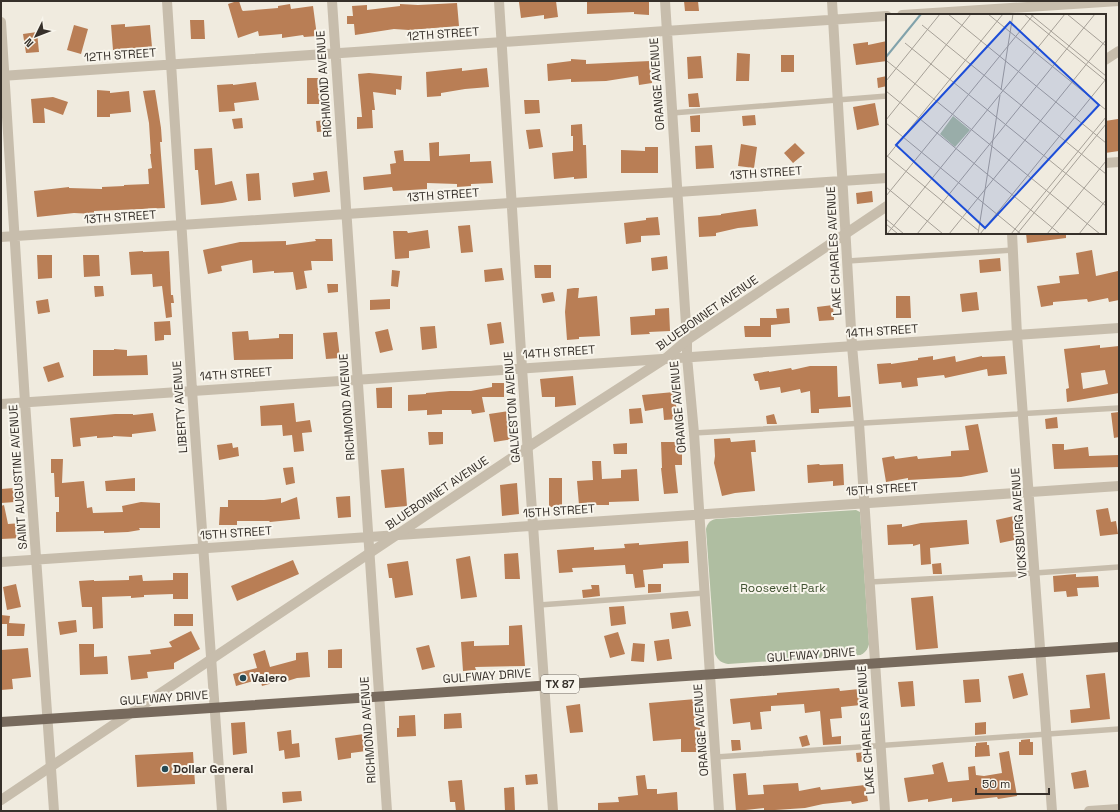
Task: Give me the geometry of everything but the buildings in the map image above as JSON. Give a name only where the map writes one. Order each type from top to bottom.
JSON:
[{"type":"main road","name":"GULFWAY DRIVE","points":[[1,722],[1119,647]]},
{"type":"street","name":"LIBERTY AVENUE","points":[[167,1],[192,390],[222,811]]},
{"type":"street","name":"RICHMOND AVENUE","points":[[332,1],[387,811]]},
{"type":"street","name":"GALVESTON AVENUE","points":[[499,1],[522,368],[553,811]]},
{"type":"street","name":"ORANGE AVENUE","points":[[665,1],[687,357],[694,433],[720,811]]},
{"type":"street","name":"LAKE CHARLES AVENUE","points":[[832,1],[852,346],[865,503],[885,811]]},
{"type":"street","points":[[916,14],[1119,1]]},
{"type":"street","name":"12TH STREET","points":[[3,76],[886,16]]},
{"type":"street","name":"SAINT AUGUSTINE AVENUE","points":[[1,22],[3,76],[16,236],[25,402],[54,811]]},
{"type":"street","points":[[1106,59],[1119,51]]},
{"type":"street","points":[[1106,163],[1119,162]]},
{"type":"street","name":"13TH STREET","points":[[1,237],[886,178]]},
{"type":"street","name":"BLUEBONNET AVENUE","points":[[1,800],[528,447],[666,358],[687,340],[886,207]]},
{"type":"street","name":"VICKSBURG AVENUE","points":[[1012,234],[1017,335],[1052,811]]},
{"type":"street","name":"14TH STREET","points":[[1,404],[1119,328]]},
{"type":"street","name":"15TH STREET","points":[[1,562],[1119,486]]},
{"type":"street","points":[[1089,811],[1119,809]]},
{"type":"lane","points":[[672,113],[886,96]]},
{"type":"lane","points":[[848,261],[1013,250]]},
{"type":"lane","points":[[694,433],[1119,408]]},
{"type":"lane","points":[[870,582],[1119,567]]},
{"type":"lane","points":[[539,605],[705,593]]},
{"type":"lane","points":[[716,757],[1119,729]]},
{"type":"green space","name":"Roosevelt Park","points":[[856,510],[860,512],[869,644],[866,651],[860,655],[728,664],[720,661],[715,654],[706,529],[709,522],[716,519]]},
{"type":"place","name":"Valero","points":[[243,678]]},
{"type":"place","name":"Dollar General","points":[[165,769]]}]
